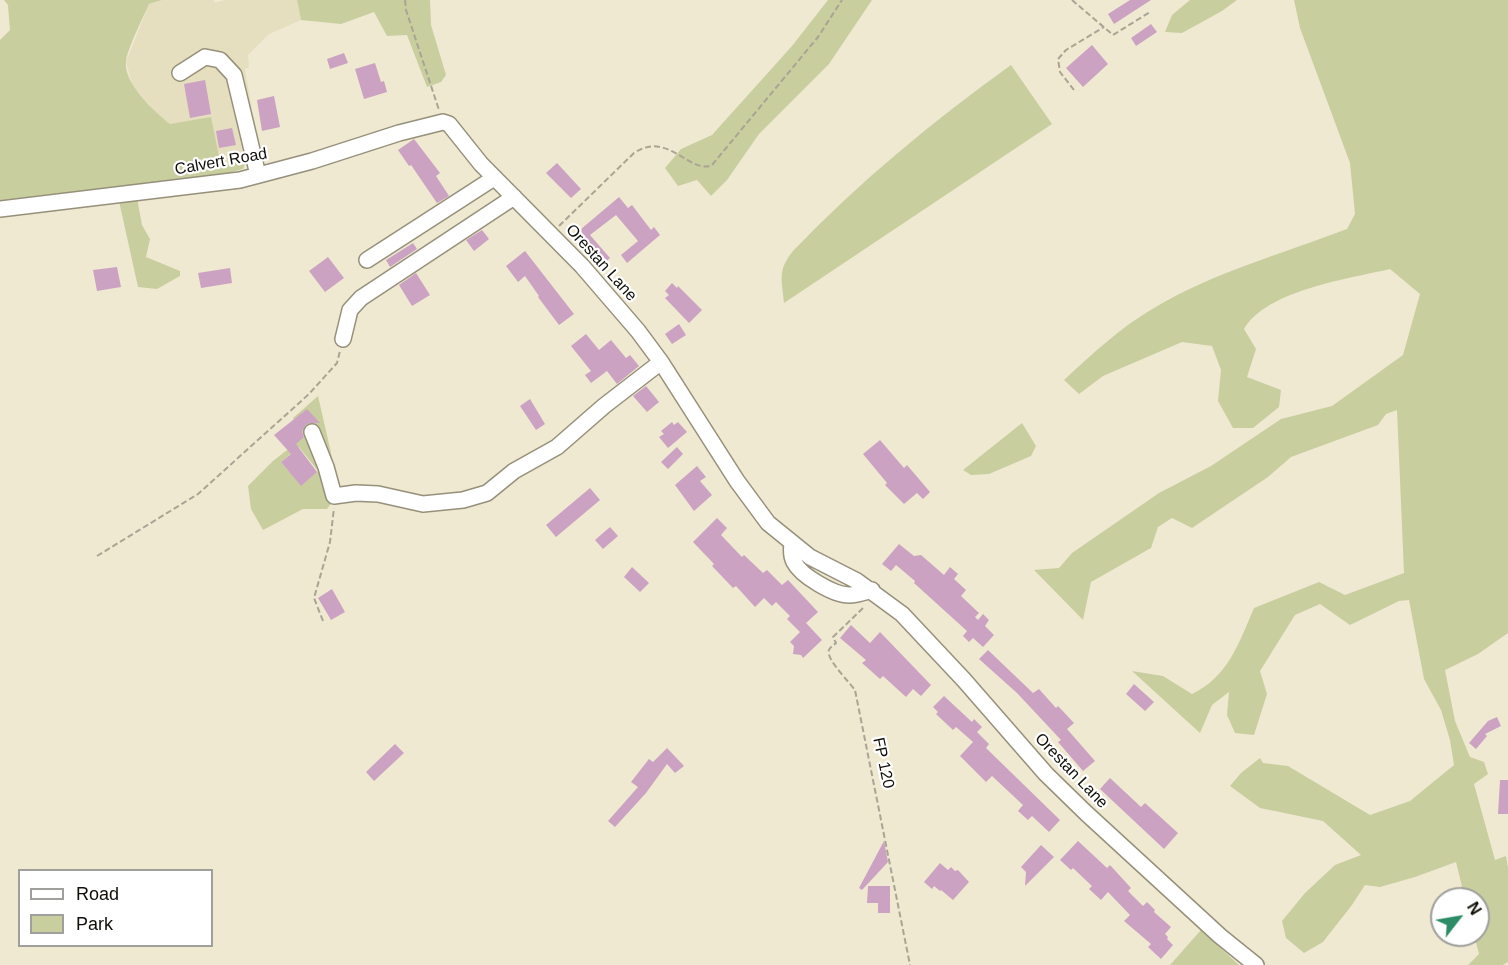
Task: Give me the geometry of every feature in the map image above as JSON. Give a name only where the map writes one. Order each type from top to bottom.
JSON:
[{"type":"street","points":[[180,73],[205,57],[220,60],[234,75],[258,175]]},
{"type":"street","name":"Calvert Road","points":[[0,209],[165,191],[240,180],[442,122]]},
{"type":"street","name":"Orestan Lane","points":[[442,122],[453,128],[472,154],[611,299],[661,362],[768,523],[810,557],[874,592],[913,624],[1046,774],[1220,936],[1256,965]]},
{"type":"street","points":[[367,260],[494,177]]},
{"type":"street","points":[[343,339],[350,310],[361,298],[514,197]]},
{"type":"street","points":[[312,432],[326,467],[334,496],[356,493],[378,494],[423,504],[463,500],[487,493],[514,471],[557,447],[604,406],[661,362]]},
{"type":"path","points":[[405,0],[406,10],[442,122]]},
{"type":"path","points":[[551,235],[634,153],[644,147],[653,145],[702,166],[712,165],[818,37],[842,0]]},
{"type":"path","points":[[1072,0],[1113,35],[1150,12]]},
{"type":"path","points":[[1074,90],[1060,72],[1058,59],[1066,50],[1104,27]]},
{"type":"path","points":[[97,556],[198,494],[256,443],[309,394],[337,363],[343,339]]},
{"type":"path","points":[[323,621],[314,598],[330,542],[334,518],[334,496]]},
{"type":"path","name":"FP 120","points":[[874,592],[834,637],[836,643],[828,654],[855,690],[910,965]]},
{"type":"shaded area","points":[[162,0],[213,0],[215,3],[224,0],[297,0],[301,20],[269,34],[248,55],[249,67],[245,69],[258,145],[263,156],[221,166],[160,116],[133,87],[126,62],[149,4]]},
{"type":"green space","points":[[4,0],[162,0],[149,4],[127,55],[126,69],[129,78],[141,96],[170,124],[211,117],[221,166],[247,160],[243,169],[217,176],[0,205],[0,40],[10,30],[8,5]]},
{"type":"green space","points":[[297,0],[430,0],[431,25],[446,75],[441,82],[427,87],[407,35],[387,36],[374,12],[341,24],[301,20]]},
{"type":"green space","points":[[828,0],[872,0],[829,64],[759,134],[727,180],[711,196],[697,180],[678,186],[665,168],[681,149],[712,135],[792,46]]},
{"type":"green space","points":[[1190,0],[1237,0],[1182,33],[1165,32],[1172,15]]},
{"type":"green space","points":[[1294,0],[1508,0],[1508,633],[1478,654],[1445,670],[1455,721],[1470,757],[1484,762],[1488,774],[1474,784],[1495,860],[1506,856],[1508,962],[1503,965],[1468,965],[1479,954],[1477,947],[1490,947],[1490,887],[1462,887],[1456,862],[1380,887],[1365,885],[1323,942],[1304,953],[1286,938],[1282,921],[1305,893],[1335,865],[1361,855],[1323,821],[1260,808],[1230,786],[1241,773],[1260,758],[1263,763],[1288,766],[1370,815],[1410,801],[1454,765],[1450,740],[1441,710],[1424,679],[1409,600],[1399,601],[1350,625],[1320,604],[1295,615],[1260,671],[1267,694],[1254,735],[1235,733],[1227,715],[1229,692],[1212,705],[1200,733],[1132,671],[1163,676],[1192,694],[1215,678],[1231,658],[1254,608],[1319,582],[1345,595],[1404,573],[1397,410],[1386,414],[1378,425],[1291,457],[1268,477],[1192,528],[1172,518],[1158,527],[1151,548],[1091,582],[1083,620],[1034,570],[1059,568],[1072,553],[1159,493],[1211,466],[1281,419],[1332,406],[1403,355],[1420,294],[1390,269],[1310,288],[1271,305],[1255,316],[1244,329],[1256,349],[1247,377],[1281,390],[1279,407],[1253,428],[1233,428],[1218,401],[1221,370],[1212,346],[1182,342],[1103,376],[1079,394],[1064,380],[1118,332],[1177,295],[1249,264],[1347,229],[1355,214],[1350,163],[1300,28]]},
{"type":"green space","points":[[1011,65],[1052,124],[784,303],[783,270],[793,251],[897,153]]},
{"type":"green space","points":[[137,198],[142,225],[150,239],[146,257],[180,271],[180,276],[157,289],[138,287],[119,201]]},
{"type":"green space","points":[[318,396],[340,492],[327,509],[303,509],[263,530],[251,509],[248,486],[273,461],[305,436],[293,418]],"holes":[[[299,447],[318,471],[301,485],[281,462]]]},
{"type":"green space","points":[[1022,423],[1036,446],[1031,456],[989,474],[971,475],[963,470]]},
{"type":"green space","points":[[1201,930],[1239,965],[1170,965]]},
{"type":"building","points":[[1130,0],[1151,0],[1114,24],[1108,14]]},
{"type":"building","points":[[1151,24],[1157,32],[1136,46],[1131,38]]},
{"type":"building","points":[[1092,45],[1108,64],[1083,87],[1066,68]]},
{"type":"building","points":[[344,53],[348,63],[330,69],[327,59]]},
{"type":"building","points":[[375,63],[387,92],[364,99],[355,69]]},
{"type":"building","points":[[205,80],[211,114],[190,118],[184,84]]},
{"type":"building","points":[[274,96],[280,127],[262,131],[257,100]]},
{"type":"building","points":[[232,128],[236,145],[219,148],[216,131]]},
{"type":"building","points":[[414,139],[440,173],[436,176],[449,196],[437,203],[398,150]]},
{"type":"building","points":[[557,163],[581,189],[571,198],[546,173]]},
{"type":"building","points":[[619,197],[628,208],[632,205],[651,230],[654,227],[660,235],[627,263],[621,255],[638,241],[616,215],[590,235],[610,258],[602,265],[574,235]]},
{"type":"building","points":[[482,230],[489,239],[474,251],[466,240]]},
{"type":"building","points":[[413,243],[417,249],[390,267],[386,260]]},
{"type":"building","points":[[525,251],[574,314],[559,325],[525,276],[518,282],[506,266]]},
{"type":"building","points":[[328,257],[344,278],[325,292],[309,271]]},
{"type":"building","points":[[117,267],[121,287],[97,291],[93,270]]},
{"type":"building","points":[[230,268],[232,283],[201,288],[198,273]]},
{"type":"building","points":[[416,273],[430,295],[412,306],[399,285]]},
{"type":"building","points":[[672,283],[702,310],[689,323],[665,298],[669,295],[665,291]]},
{"type":"building","points":[[679,324],[686,335],[672,344],[665,334]]},
{"type":"building","points":[[586,334],[599,350],[611,340],[626,358],[630,355],[639,366],[617,384],[607,371],[591,383],[585,375],[591,371],[571,346]]},
{"type":"building","points":[[646,386],[659,402],[647,412],[633,396]]},
{"type":"building","points":[[530,399],[545,424],[536,430],[520,406]]},
{"type":"building","points":[[307,409],[320,423],[309,423],[305,426],[302,431],[304,437],[296,444],[317,472],[301,486],[281,462],[291,454],[274,435]]},
{"type":"building","points":[[672,422],[674,425],[678,422],[687,432],[668,448],[659,437],[664,434],[661,431]]},
{"type":"building","points":[[880,440],[904,468],[907,465],[930,492],[923,499],[917,493],[904,504],[885,485],[887,483],[863,454]]},
{"type":"building","points":[[677,447],[683,454],[668,469],[661,462]]},
{"type":"building","points":[[697,466],[706,477],[700,481],[712,495],[694,511],[675,485]]},
{"type":"building","points":[[590,488],[600,500],[556,537],[546,525]]},
{"type":"building","points":[[717,518],[727,528],[721,535],[742,557],[744,555],[763,573],[767,570],[782,585],[788,580],[818,612],[806,623],[822,640],[803,658],[801,655],[793,654],[794,646],[790,642],[800,632],[787,619],[790,616],[776,602],[772,606],[764,598],[755,607],[736,586],[733,588],[712,566],[714,564],[693,542]]},
{"type":"building","points":[[610,527],[618,536],[603,549],[595,540]]},
{"type":"building","points":[[899,544],[914,556],[921,555],[944,575],[950,567],[958,574],[954,579],[966,590],[961,596],[979,613],[975,617],[978,620],[983,614],[989,620],[985,626],[994,635],[983,647],[973,638],[969,642],[963,636],[967,631],[896,565],[891,571],[882,564]]},
{"type":"building","points":[[632,567],[649,583],[640,592],[624,577]]},
{"type":"building","points":[[332,589],[345,612],[331,620],[318,598]]},
{"type":"building","points":[[851,625],[870,643],[880,632],[931,685],[921,696],[913,689],[906,697],[883,676],[880,679],[862,663],[866,660],[840,638]]},
{"type":"building","points":[[988,650],[1033,693],[1039,689],[1056,708],[1058,706],[1074,723],[1067,729],[1095,761],[1083,771],[1058,742],[1061,740],[1017,693],[979,659]]},
{"type":"building","points":[[1134,684],[1154,702],[1145,711],[1126,694]]},
{"type":"building","points":[[944,696],[972,722],[974,719],[982,727],[977,732],[989,744],[986,748],[1060,820],[1049,832],[1032,816],[1028,820],[1018,811],[1023,805],[992,776],[986,782],[960,756],[973,742],[956,727],[953,730],[936,714],[938,712],[933,707]]},
{"type":"building","points":[[1497,717],[1501,726],[1485,734],[1487,736],[1476,749],[1469,743],[1488,721]]},
{"type":"building","points":[[395,744],[404,753],[374,781],[366,772]]},
{"type":"building","points":[[667,748],[684,766],[675,773],[667,764],[646,793],[615,827],[608,821],[638,787],[631,782],[649,759],[653,762]]},
{"type":"building","points":[[1110,778],[1141,807],[1145,803],[1178,833],[1164,849],[1100,789]]},
{"type":"building","points":[[1500,780],[1508,780],[1508,814],[1498,814]]},
{"type":"building","points":[[884,841],[888,862],[862,890],[859,888]]},
{"type":"building","points":[[1078,841],[1107,868],[1110,865],[1131,888],[1128,891],[1143,906],[1147,902],[1155,910],[1154,912],[1171,927],[1165,934],[1173,945],[1161,959],[1148,947],[1151,944],[1124,921],[1130,915],[1108,892],[1101,900],[1089,889],[1092,886],[1073,868],[1071,870],[1060,860]]},
{"type":"building","points":[[1041,845],[1054,857],[1025,886],[1026,872],[1021,867]]},
{"type":"building","points":[[940,863],[948,870],[951,867],[955,871],[958,870],[969,882],[953,900],[941,890],[934,886],[932,889],[924,882]]},
{"type":"building","points":[[868,886],[890,886],[890,913],[878,913],[878,903],[867,903]]}]
